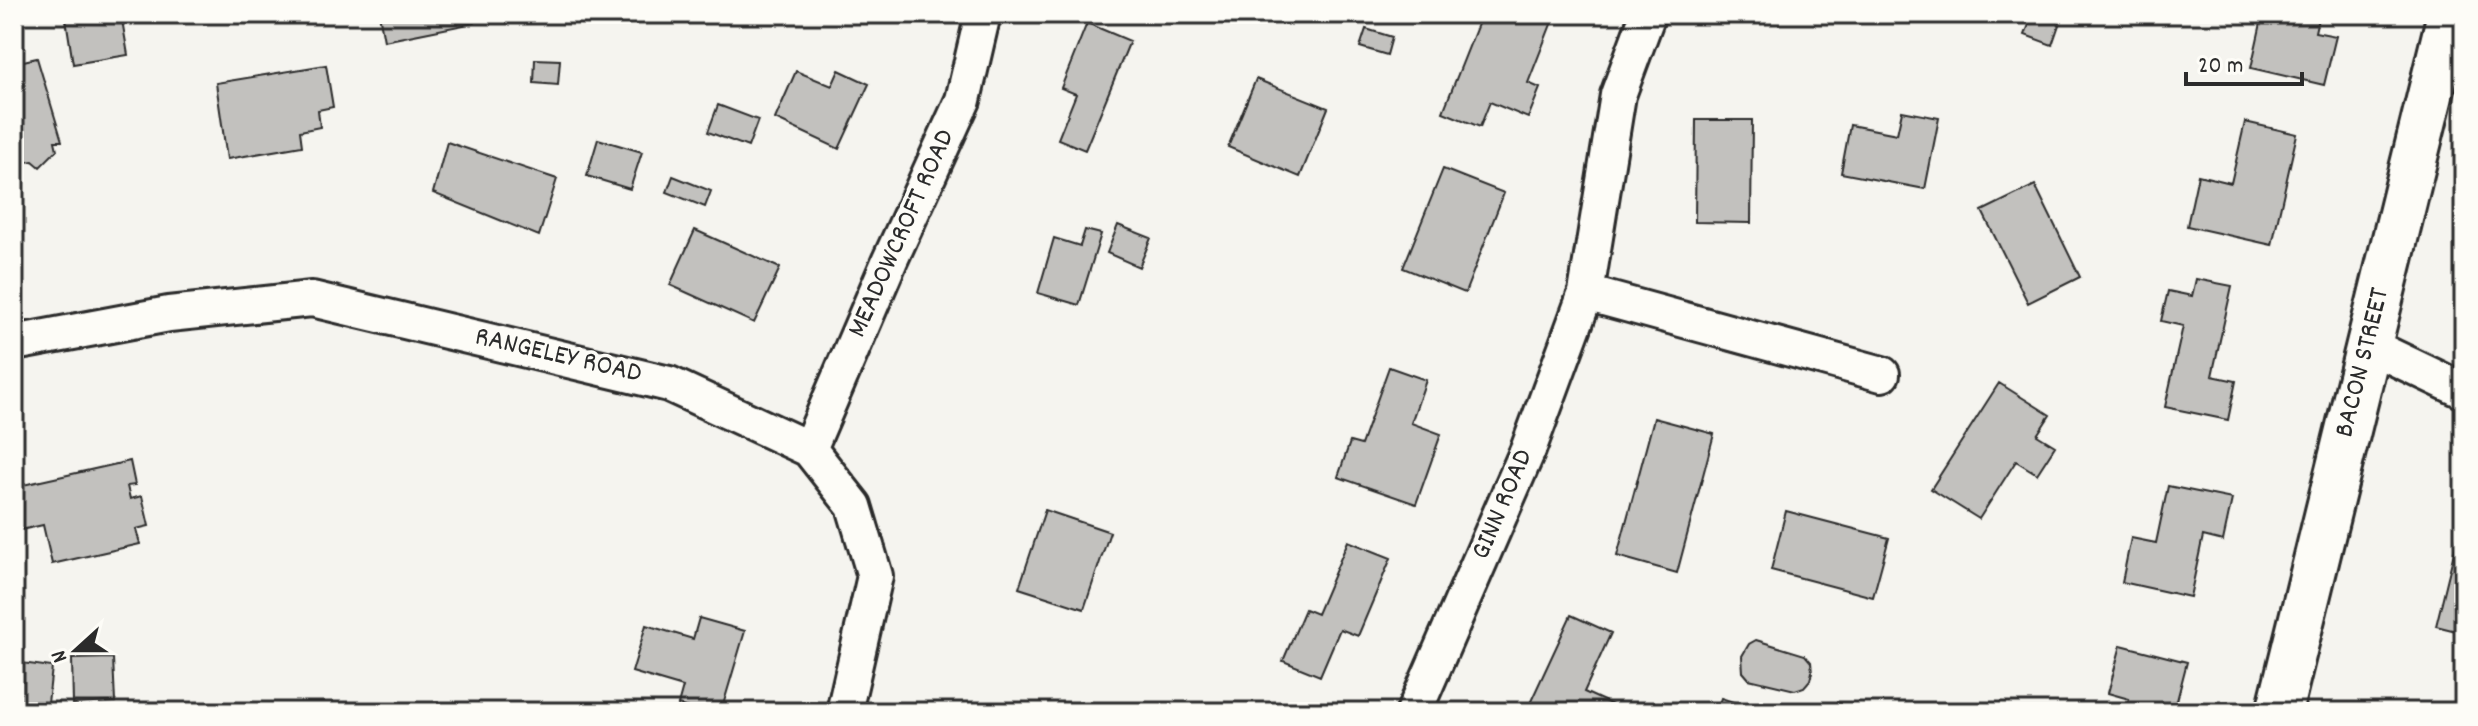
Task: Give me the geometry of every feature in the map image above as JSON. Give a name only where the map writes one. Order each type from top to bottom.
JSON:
[{"type":"street","name":"MEADOWCROFT ROAD","points":[[809,449],[963,100],[983,14]]},
{"type":"street","name":"GINN ROAD","points":[[1414,712],[1528,450],[1586,293],[1618,95],[1648,14]]},
{"type":"street","name":"BACON STREET","points":[[2279,712],[2450,14]]},
{"type":"street","points":[[1586,293],[1882,374]]},
{"type":"street","name":"RANGELEY ROAD","points":[[14,343],[169,314],[312,299],[669,384],[809,449],[854,506],[875,576],[844,712]]},
{"type":"street","points":[[2368,345],[2464,391]]},
{"type":"building","points":[[94,14],[121,14],[128,55],[73,64],[66,19]]},
{"type":"building","points":[[379,14],[475,14],[474,23],[384,41]]},
{"type":"building","points":[[1482,14],[1555,14],[1528,83],[1540,88],[1528,118],[1490,102],[1480,127],[1443,112]]},
{"type":"building","points":[[2033,14],[2062,16],[2052,45],[2025,35]]},
{"type":"building","points":[[2263,14],[2319,14],[2315,32],[2336,36],[2324,85],[2251,68]]},
{"type":"building","points":[[1087,23],[1130,41],[1085,150],[1058,139],[1076,94],[1061,88]]},
{"type":"building","points":[[1366,29],[1392,37],[1387,55],[1360,47]]},
{"type":"building","points":[[37,58],[62,141],[55,141],[57,150],[40,167],[33,161],[18,163],[14,159],[14,63]]},
{"type":"building","points":[[535,59],[560,60],[558,85],[534,83]]},
{"type":"building","points":[[326,65],[333,107],[318,110],[320,127],[300,131],[302,146],[227,159],[216,83]]},
{"type":"building","points":[[839,70],[869,84],[839,149],[775,119],[796,71],[832,86]]},
{"type":"building","points":[[1256,79],[1328,108],[1300,177],[1228,147]]},
{"type":"building","points":[[718,105],[758,120],[748,147],[708,132]]},
{"type":"building","points":[[1902,111],[1939,118],[1925,189],[1841,173],[1850,125],[1897,134]]},
{"type":"building","points":[[1696,120],[1752,120],[1751,223],[1695,222]]},
{"type":"building","points":[[2245,122],[2297,134],[2272,245],[2187,226],[2198,175],[2231,183]]},
{"type":"building","points":[[598,139],[642,152],[630,189],[587,176]]},
{"type":"building","points":[[447,142],[557,179],[539,236],[433,193]]},
{"type":"building","points":[[1443,169],[1504,193],[1465,293],[1403,268]]},
{"type":"building","points":[[673,176],[711,191],[705,207],[667,192]]},
{"type":"building","points":[[2035,185],[2080,277],[2028,303],[1982,211]]},
{"type":"building","points":[[1118,225],[1151,238],[1139,267],[1107,253]]},
{"type":"building","points":[[695,230],[780,268],[754,323],[670,285]]},
{"type":"building","points":[[1085,230],[1101,234],[1079,305],[1038,293],[1054,238],[1080,246]]},
{"type":"building","points":[[2196,279],[2232,286],[2212,376],[2236,381],[2228,420],[2165,407],[2183,326],[2161,321],[2168,291],[2192,296]]},
{"type":"building","points":[[1389,367],[1426,380],[1411,423],[1441,434],[1416,504],[1338,477],[1350,442],[1361,445]]},
{"type":"building","points":[[1999,383],[2050,415],[2037,435],[2055,446],[2037,474],[2016,461],[1979,519],[1931,489]]},
{"type":"building","points":[[1654,418],[1714,434],[1677,573],[1617,556]]},
{"type":"building","points":[[130,461],[135,485],[127,486],[130,499],[142,496],[149,526],[136,529],[140,544],[52,564],[43,525],[21,530],[14,487]]},
{"type":"building","points":[[2168,486],[2232,499],[2223,541],[2203,536],[2190,597],[2122,582],[2131,538],[2156,543]]},
{"type":"building","points":[[1045,510],[1110,532],[1084,609],[1019,588]]},
{"type":"building","points":[[1786,511],[1889,538],[1873,597],[1771,570]]},
{"type":"building","points":[[2460,528],[2464,529],[2464,633],[2436,626]]},
{"type":"building","points":[[1348,541],[1391,558],[1358,636],[1340,629],[1320,676],[1283,661],[1305,609],[1317,614]]},
{"type":"building","points":[[1571,615],[1611,633],[1584,692],[1628,712],[1526,712]]},
{"type":"building","points":[[699,618],[745,631],[721,712],[703,712],[678,705],[683,687],[632,672],[646,625],[693,639]]},
{"type":"building","points":[[1756,640],[1805,655],[1811,662],[1810,680],[1804,687],[1795,690],[1749,679],[1743,672],[1742,656],[1749,644]]},
{"type":"building","points":[[2121,645],[2187,662],[2174,712],[2126,712],[2129,699],[2108,693]]},
{"type":"building","points":[[113,658],[115,702],[73,704],[72,659]]},
{"type":"building","points":[[14,662],[52,667],[47,712],[14,712]]},
{"type":"building","points":[[1721,698],[1764,712],[1716,712]]}]
